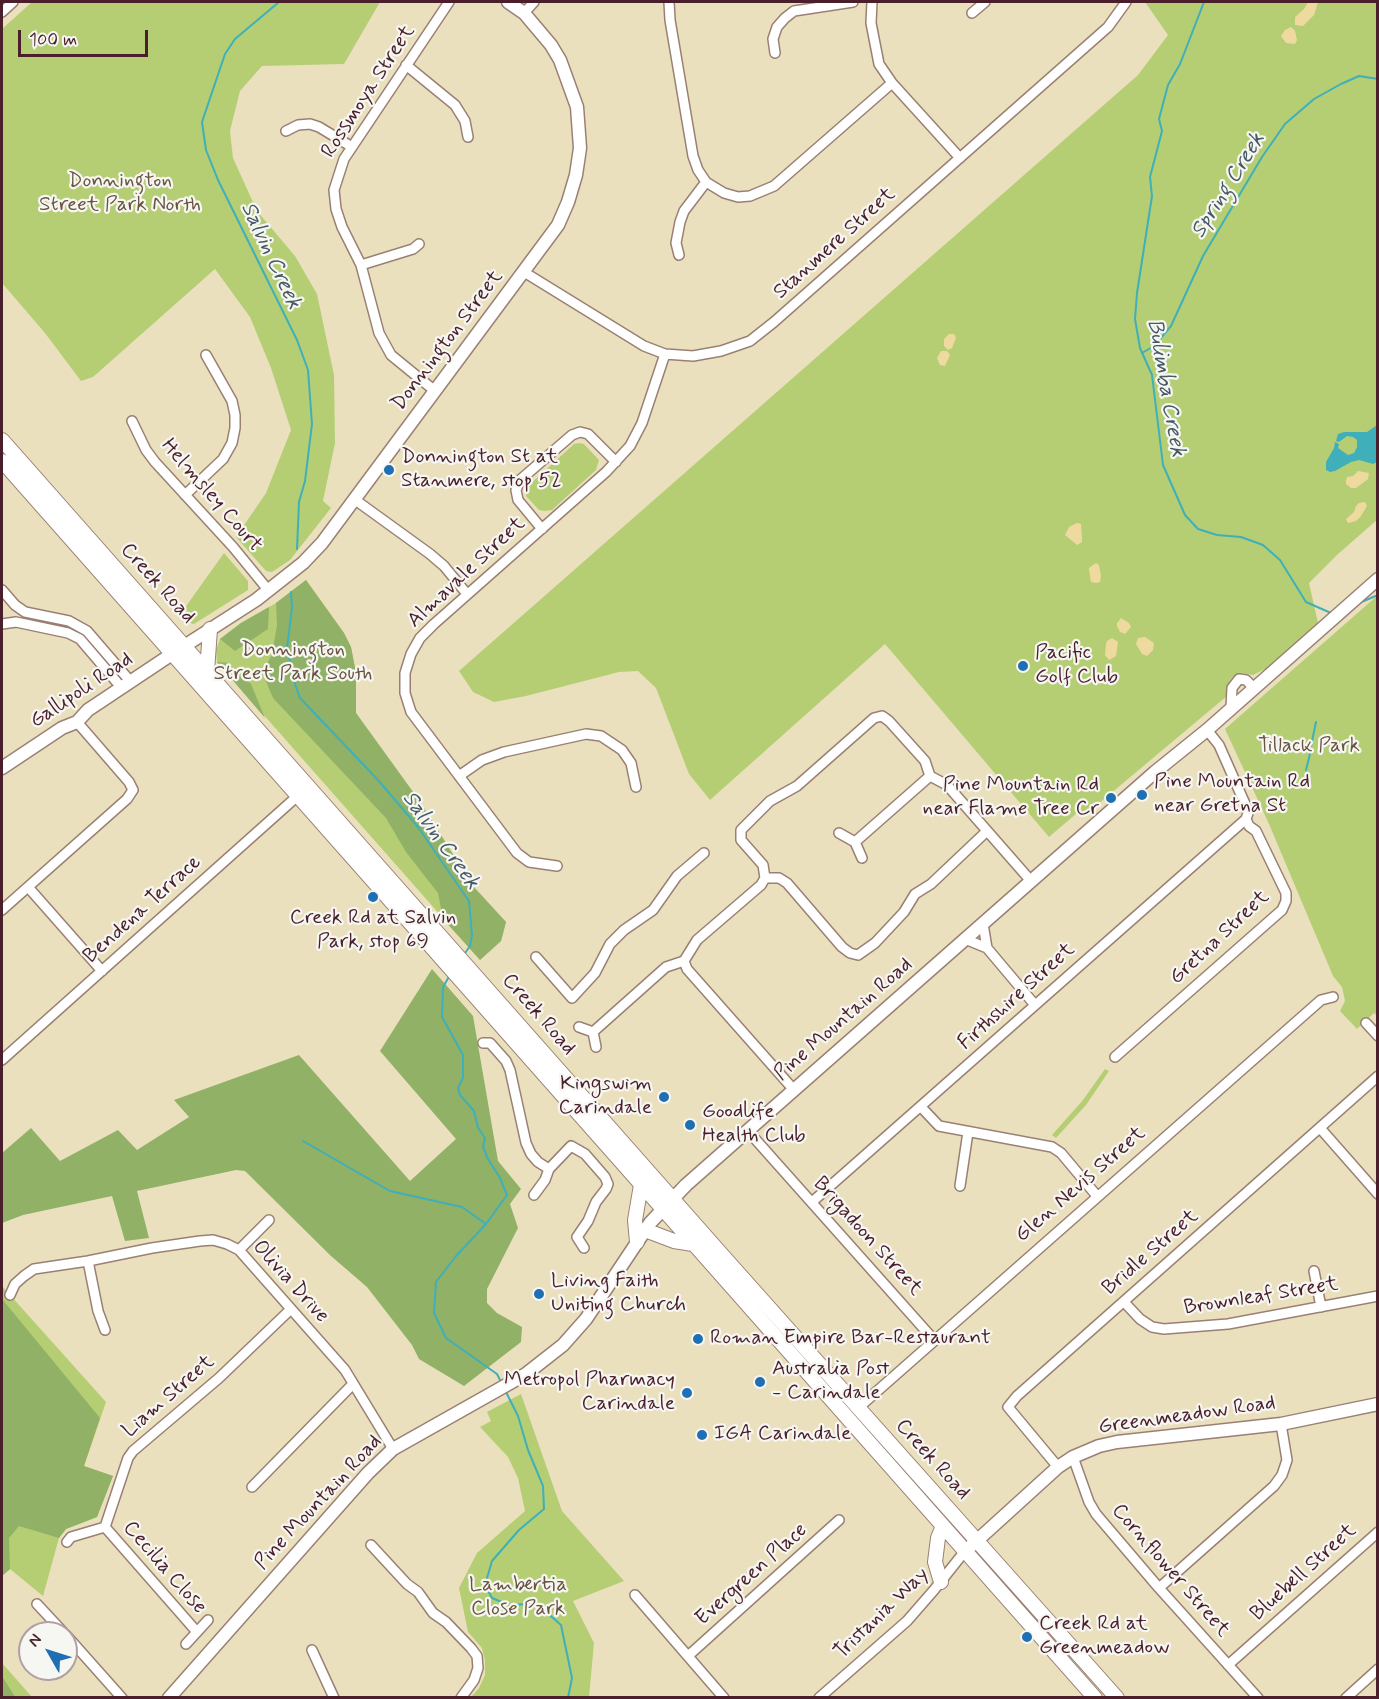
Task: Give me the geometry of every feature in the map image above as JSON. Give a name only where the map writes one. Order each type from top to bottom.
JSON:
[{"type":"main road","name":"Creek Road","points":[[2,440],[672,1199],[1117,1698]]},
{"type":"main road","name":"Creek Road","points":[[2,461],[1095,1698]]},
{"type":"main road","points":[[207,672],[210,629]]},
{"type":"main road","points":[[641,1185],[635,1220],[641,1236],[693,1245]]},
{"type":"main road","points":[[941,1582],[935,1562],[938,1538],[943,1526]]},
{"type":"street","points":[[2,12],[13,2]]},
{"type":"street","name":"Rossmoya Street","points":[[435,391],[403,366],[384,344],[361,265],[342,227],[336,208],[334,190],[338,173],[352,147],[449,2]]},
{"type":"street","name":"Donnington Street","points":[[184,646],[269,591],[313,554],[558,225],[576,175],[580,148],[577,106],[560,60],[524,13],[508,2]]},
{"type":"street","points":[[524,13],[534,2]]},
{"type":"street","points":[[669,2],[693,156],[706,182],[724,193],[738,197],[750,196],[774,186],[892,83]]},
{"type":"street","points":[[775,53],[773,39],[777,27],[794,10],[853,2]]},
{"type":"street","points":[[869,2],[872,37],[879,64],[892,83],[960,158]]},
{"type":"street","points":[[972,13],[985,2]]},
{"type":"street","name":"Stanmere Street","points":[[524,272],[644,346],[664,354],[693,356],[721,351],[750,341],[1108,27],[1126,2]]},
{"type":"street","points":[[406,65],[455,105],[465,121],[468,137]]},
{"type":"street","points":[[286,131],[298,125],[319,126],[352,147]]},
{"type":"street","points":[[679,255],[676,243],[680,222],[684,212],[706,182]]},
{"type":"street","points":[[361,265],[413,249],[419,244]]},
{"type":"street","name":"Almavale Street","points":[[557,866],[529,862],[516,853],[411,712],[405,693],[405,673],[411,654],[420,638],[616,462],[630,446],[642,423],[664,354]]},
{"type":"street","points":[[185,495],[223,459],[232,443],[235,428],[232,401],[206,355]]},
{"type":"street","name":"Helmsley Court","points":[[132,421],[146,450],[155,462],[269,591]]},
{"type":"street","points":[[542,529],[518,500],[516,490],[520,480],[572,435],[580,432],[588,434],[616,462]]},
{"type":"street","points":[[354,499],[444,566],[467,594]]},
{"type":"street","name":"Pine Mountain Road","points":[[169,1698],[368,1473],[393,1449],[526,1374],[563,1345],[578,1329],[641,1236],[672,1199],[1377,579]]},
{"type":"street","points":[[2,590],[15,605],[25,612],[69,621],[87,631],[126,684]]},
{"type":"street","points":[[2,624],[16,622],[68,633],[80,639],[126,684]]},
{"type":"street","points":[[80,639],[87,631]]},
{"type":"street","name":"Gallipoli Road","points":[[2,768],[62,728],[77,722],[88,710],[184,646]]},
{"type":"street","points":[[1231,708],[1232,688],[1239,679],[1246,680],[1254,688]]},
{"type":"street","points":[[593,1032],[666,967],[684,961],[697,940],[761,885],[765,878],[763,865],[741,840],[741,830],[770,801],[796,786],[874,718],[882,716],[889,721],[925,761],[930,776],[947,785],[1031,881]]},
{"type":"street","points":[[2,910],[127,799],[133,790],[129,782],[77,722]]},
{"type":"street","name":"Gretna Street","points":[[1115,1057],[1282,910],[1286,901],[1286,893],[1256,831],[1249,826],[1246,819],[1248,813],[1220,746],[1207,730]]},
{"type":"street","points":[[459,776],[482,760],[504,752],[586,734],[601,736],[622,750],[631,763],[636,787]]},
{"type":"street","points":[[855,842],[930,776]]},
{"type":"street","name":"Bendena Terrace","points":[[2,1060],[308,786]]},
{"type":"street","name":"Firthshire Street","points":[[812,1202],[1246,819]]},
{"type":"street","points":[[765,878],[779,878],[787,883],[842,947],[858,955],[875,943],[904,912],[915,894],[931,884],[987,831]]},
{"type":"street","points":[[839,833],[855,842],[862,858]]},
{"type":"street","points":[[536,957],[572,998],[595,973],[610,944],[624,930],[653,910],[677,876],[704,853]]},
{"type":"street","points":[[28,887],[102,971]]},
{"type":"street","points":[[983,924],[987,948]]},
{"type":"street","points":[[965,939],[987,948],[1035,1005]]},
{"type":"street","points":[[684,961],[687,969],[794,1090]]},
{"type":"street","name":"Glen Nevis Street","points":[[858,1408],[1321,999],[1333,997]]},
{"type":"street","points":[[1366,1023],[1377,1036]]},
{"type":"street","points":[[579,1027],[593,1032]]},
{"type":"street","points":[[593,1032],[596,1047]]},
{"type":"street","points":[[483,1043],[490,1043],[506,1061],[526,1143],[531,1154],[549,1169]]},
{"type":"street","name":"Bridle Street","points":[[1058,1467],[1008,1407],[1017,1396],[1377,1076]]},
{"type":"street","points":[[921,1107],[939,1126],[1052,1147],[1061,1154],[1097,1196]]},
{"type":"street","points":[[1320,1128],[1377,1194]]},
{"type":"street","name":"Brigadoon Street","points":[[748,1131],[934,1340]]},
{"type":"street","points":[[960,1186],[968,1132]]},
{"type":"street","points":[[534,1195],[545,1180],[549,1169],[571,1146],[585,1154],[605,1177],[608,1184],[578,1237],[584,1248]]},
{"type":"street","points":[[239,1250],[269,1220]]},
{"type":"street","name":"Olivia Drive","points":[[9,1295],[19,1280],[34,1269],[140,1250],[213,1240],[239,1250],[345,1370],[393,1449]]},
{"type":"street","points":[[88,1261],[98,1311],[105,1330]]},
{"type":"street","points":[[1314,1271],[1321,1307]]},
{"type":"street","name":"Brownleaf Street","points":[[1124,1302],[1140,1319],[1152,1327],[1164,1329],[1228,1324],[1377,1296]]},
{"type":"street","name":"Liam Street","points":[[105,1527],[128,1458],[133,1451],[219,1378],[291,1309]]},
{"type":"street","points":[[252,1486],[353,1384]]},
{"type":"street","name":"Greenmeadow Road","points":[[965,1551],[1058,1467],[1099,1446],[1117,1442],[1281,1424],[1377,1404]]},
{"type":"street","points":[[1159,1588],[1274,1486],[1282,1475],[1287,1460],[1281,1424]]},
{"type":"street","name":"Cornflower Street","points":[[1073,1458],[1089,1502],[1104,1523],[1258,1698]]},
{"type":"street","name":"Evergreen Place","points":[[688,1656],[840,1520]]},
{"type":"street","points":[[67,1542],[71,1536],[105,1527]]},
{"type":"street","name":"Cecilia Close","points":[[105,1527],[197,1632]]},
{"type":"street","name":"Bluebell Street","points":[[1228,1665],[1377,1532]]},
{"type":"street","points":[[371,1545],[406,1584],[418,1592],[433,1613],[446,1622],[477,1656],[478,1668],[474,1680],[462,1698]]},
{"type":"street","name":"Tristania Way","points":[[819,1698],[906,1621],[965,1551]]},
{"type":"street","points":[[635,1595],[724,1698]]},
{"type":"street","points":[[37,1604],[53,1621]]},
{"type":"street","name":"Cecilia Close","points":[[186,1644],[208,1620]]},
{"type":"street","points":[[78,1649],[122,1698]]},
{"type":"street","points":[[312,1650],[334,1698]]},
{"type":"street","points":[[1346,1698],[1377,1669]]},
{"type":"green space","name":"Donnington Street Park North","points":[[32,2],[380,2],[344,64],[262,66],[240,91],[230,131],[233,158],[257,211],[295,256],[317,294],[334,375],[335,443],[323,501],[331,508],[290,560],[272,572],[266,571],[236,537],[266,493],[291,430],[271,368],[250,317],[215,269],[93,377],[81,381],[45,333],[2,283],[2,29]]},
{"type":"green space","name":"Pacific Golf Club","points":[[1145,2],[1377,2],[1377,520],[1309,583],[1318,623],[1267,668],[1253,675],[1241,673],[1235,675],[1230,680],[1227,696],[1085,815],[1077,813],[1049,837],[885,644],[710,800],[689,774],[656,688],[638,671],[619,672],[494,702],[473,692],[459,671],[1138,75],[1168,35]]},
{"type":"green space","points":[[574,444],[584,444],[599,460],[596,470],[552,510],[539,510],[526,496],[528,486]]},
{"type":"green space","points":[[224,553],[248,581],[248,590],[194,624],[190,623],[179,616]]},
{"type":"green space","name":"Donnington Street Park South","points":[[306,580],[344,633],[351,647],[356,673],[356,713],[421,803],[472,885],[506,922],[501,941],[480,960],[217,662],[216,650],[220,639],[241,623],[276,603]]},
{"type":"green space","name":"Donnington Street Park South","points":[[306,580],[344,633],[351,647],[356,673],[356,713],[421,803],[472,885],[506,922],[501,941],[480,960],[443,919],[438,893],[406,852],[386,818],[273,698],[262,672],[272,655],[277,625],[276,603]]},
{"type":"green space","name":"Tillack Park","points":[[1377,596],[1378,1016],[1374,1013],[1357,1029],[1340,1011],[1345,1001],[1342,987],[1333,976],[1269,824],[1225,729]]},
{"type":"green space","points":[[269,607],[268,629],[235,651],[220,639],[241,623]]},
{"type":"green space","points":[[217,662],[228,663],[251,684],[265,718]]},
{"type":"green space","points":[[432,969],[473,1016],[498,1161],[521,1189],[510,1204],[518,1228],[487,1289],[487,1303],[497,1313],[522,1327],[521,1342],[464,1386],[419,1359],[412,1345],[367,1287],[331,1256],[245,1171],[236,1170],[137,1191],[149,1238],[125,1241],[112,1196],[23,1215],[2,1223],[2,1153],[31,1128],[60,1161],[118,1130],[137,1150],[189,1117],[174,1100],[299,1055],[410,1181],[456,1139],[380,1051]]},
{"type":"green space","points":[[1105,1069],[1109,1071],[1086,1105],[1056,1138],[1052,1135],[1083,1100]]},
{"type":"green space","points":[[2,1286],[106,1402],[84,1466],[113,1476],[97,1517],[66,1529],[59,1538],[43,1596],[10,1569],[2,1576]]},
{"type":"green space","points":[[2,1299],[100,1418],[84,1466],[113,1476],[97,1517],[66,1529],[59,1538],[19,1526],[9,1538],[10,1569],[2,1576]]},
{"type":"green space","name":"Lambertia Close Park","points":[[521,1394],[562,1511],[624,1581],[573,1601],[594,1643],[589,1697],[471,1697],[479,1688],[485,1675],[485,1661],[482,1648],[468,1632],[459,1588],[477,1553],[525,1511],[518,1478],[508,1457],[480,1427],[491,1421],[487,1412]]},
{"type":"green space","points":[[2,1663],[32,1697],[2,1697]]},
{"type":"green space","points":[[2,1676],[15,1697],[2,1697]]},
{"type":"sand","points":[[1308,2],[1318,2],[1314,15],[1303,26],[1295,25],[1295,17]]},
{"type":"sand","points":[[1291,27],[1295,31],[1297,40],[1295,44],[1286,43],[1281,36]]},
{"type":"sand","points":[[949,334],[954,334],[956,338],[952,348],[948,350],[944,346],[944,339]]},
{"type":"sand","points":[[941,351],[947,351],[950,355],[945,366],[940,365],[937,358]]},
{"type":"sand","points":[[1358,471],[1369,473],[1368,479],[1356,488],[1351,488],[1346,484],[1347,477],[1353,476]]},
{"type":"sand","points":[[1365,502],[1367,506],[1361,516],[1356,521],[1348,523],[1346,519],[1354,512],[1356,506]]},
{"type":"sand","points":[[1077,523],[1081,524],[1082,542],[1077,545],[1065,535],[1069,527]]},
{"type":"sand","points":[[1096,563],[1099,565],[1101,576],[1100,582],[1096,583],[1091,582],[1089,568]]},
{"type":"sand","points":[[1121,618],[1131,627],[1125,634],[1120,632],[1117,626]]},
{"type":"sand","points":[[1145,637],[1154,643],[1153,650],[1147,656],[1142,654],[1136,644],[1138,638]]},
{"type":"sand","points":[[1112,638],[1118,642],[1116,656],[1109,660],[1105,655],[1106,644]]},
{"type":"water","points":[[1377,425],[1377,462],[1373,464],[1359,460],[1335,471],[1326,470],[1326,462],[1335,442],[1339,444],[1338,448],[1348,455],[1354,453],[1357,447],[1357,440],[1353,437],[1347,436],[1339,442],[1336,441],[1338,434],[1367,432]]},
{"type":"waterway","name":"Salvin Creek","points":[[279,2],[235,39],[225,54],[202,122],[206,150],[218,180],[297,340],[308,370],[312,424],[305,481],[299,502],[297,549]]},
{"type":"waterway","name":"Bulimba Creek","points":[[1204,2],[1180,64],[1168,85],[1159,119],[1162,131],[1150,177],[1152,196],[1137,293],[1135,319],[1140,348],[1152,375],[1163,465],[1185,515],[1198,529],[1217,535],[1241,537],[1263,545],[1280,560],[1306,602],[1331,613]]},
{"type":"waterway","name":"Spring Creek","points":[[1142,353],[1154,346],[1171,326],[1203,256],[1262,157],[1285,124],[1314,99],[1341,84],[1359,76],[1378,79]]},
{"type":"waterway","name":"Salvin Creek","points":[[291,592],[292,608],[287,648],[300,698],[378,780],[418,827],[469,901],[472,935],[470,946],[463,956]]},
{"type":"waterway","name":"Bulimba Creek","points":[[1359,603],[1378,595]]},
{"type":"waterway","points":[[1311,746],[1316,722]]},
{"type":"waterway","points":[[1306,770],[1310,754]]},
{"type":"waterway","name":"Salvin Creek","points":[[450,975],[443,987],[442,1017],[463,1055],[463,1078],[458,1088],[460,1095],[474,1111],[478,1128],[485,1138],[483,1147],[507,1195],[486,1224],[456,1256],[436,1282],[434,1313],[446,1338],[497,1374],[502,1384]]},
{"type":"waterway","points":[[303,1141],[390,1191],[462,1207],[486,1224]]},
{"type":"waterway","name":"Salvin Creek","points":[[506,1392],[518,1416],[528,1450],[543,1486],[544,1509],[519,1530],[492,1561],[485,1585],[492,1598],[509,1605],[529,1604],[545,1611],[561,1625],[572,1678],[568,1698]]},
{"type":"place","name":"Donnington St at Stanmere, stop 52","points":[[389,470]]},
{"type":"place","name":"Pacific Golf Club","points":[[1023,666]]},
{"type":"place","name":"Pine Mountain Rd near Gretna St","points":[[1142,795]]},
{"type":"place","name":"Pine Mountain Rd near Flame Tree Cr","points":[[1111,798]]},
{"type":"place","name":"Creek Rd at Salvin Park, stop 69","points":[[373,897]]},
{"type":"place","name":"Kingswim Carindale","points":[[664,1097]]},
{"type":"place","name":"Goodlife Health Club","points":[[690,1125]]},
{"type":"place","name":"Living Faith Uniting Church","points":[[539,1294]]},
{"type":"place","name":"Roman Empire Bar-Restaurant","points":[[698,1339]]},
{"type":"place","name":"Australia Post - Carindale","points":[[760,1382]]},
{"type":"place","name":"Metropol Pharmacy Carindale","points":[[687,1393]]},
{"type":"place","name":"IGA Carindale","points":[[702,1435]]},
{"type":"place","name":"Creek Rd at Greenmeadow","points":[[1027,1637]]}]
